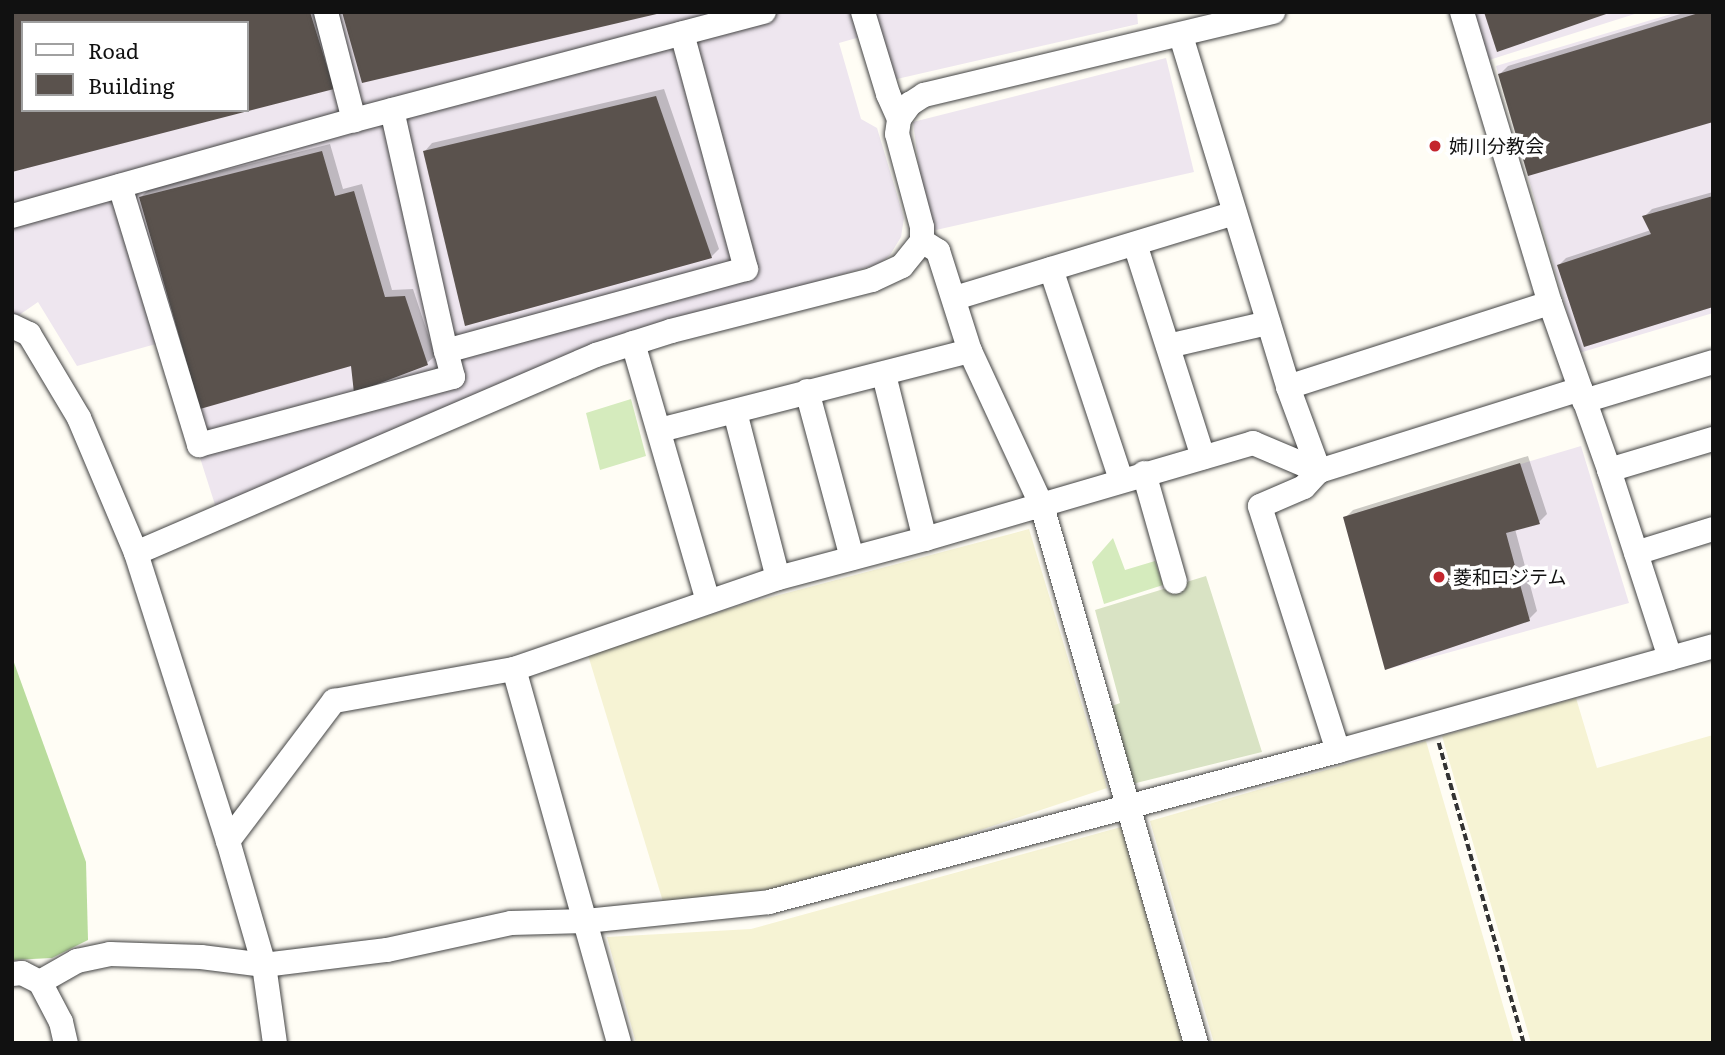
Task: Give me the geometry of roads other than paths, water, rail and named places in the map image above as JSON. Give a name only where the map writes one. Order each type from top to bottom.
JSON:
[{"type":"street","points":[[327,12],[354,120]]},
{"type":"street","points":[[12,216],[354,120],[764,12]]},
{"type":"street","points":[[135,553],[596,355],[873,280],[902,266],[922,241],[922,227],[898,145],[899,118],[888,94],[863,12]]},
{"type":"street","points":[[899,118],[911,104],[924,95],[1189,27],[1273,12]]},
{"type":"street","points":[[1462,12],[1550,303],[1609,470],[1670,658]]},
{"type":"street","points":[[1189,27],[1234,214],[1288,387],[1319,471]]},
{"type":"street","points":[[446,351],[746,269],[682,34]]},
{"type":"street","points":[[120,186],[199,445],[453,377],[392,110]]},
{"type":"street","points":[[956,298],[1234,214]]},
{"type":"street","points":[[922,241],[938,251],[956,298],[970,351],[1042,506],[1196,1043]]},
{"type":"street","points":[[1135,244],[1203,457]]},
{"type":"street","points":[[1051,269],[1175,582]]},
{"type":"street","points":[[1288,387],[1550,303]]},
{"type":"street","points":[[1168,346],[1268,323]]},
{"type":"street","points":[[12,326],[29,334],[79,418],[135,553],[228,841],[264,965],[275,1043]]},
{"type":"street","points":[[633,344],[708,601]]},
{"type":"street","points":[[660,430],[970,351]]},
{"type":"street","points":[[1338,751],[1260,506],[1304,487],[1319,471],[1582,395],[1713,362]]},
{"type":"street","points":[[884,375],[925,539]]},
{"type":"street","points":[[807,391],[852,558]]},
{"type":"street","points":[[735,412],[778,578]]},
{"type":"street","points":[[1609,470],[1713,439]]},
{"type":"street","points":[[228,841],[334,701],[514,669],[778,578],[1042,506],[1132,476],[1253,443],[1319,471]]},
{"type":"street","points":[[1636,553],[1713,529]]},
{"type":"street","points":[[40,982],[77,961],[110,954],[201,957],[264,965],[387,950],[511,923],[586,921],[769,902],[1338,751],[1713,646]]},
{"type":"street","points":[[514,669],[619,1043]]},
{"type":"street","points":[[12,974],[22,973],[40,982],[61,1022],[65,1043]]},
{"type":"place","name":"姉川分教会","points":[[1435,146]]},
{"type":"place","name":"菱和ロジテム","points":[[1439,577]]}]
